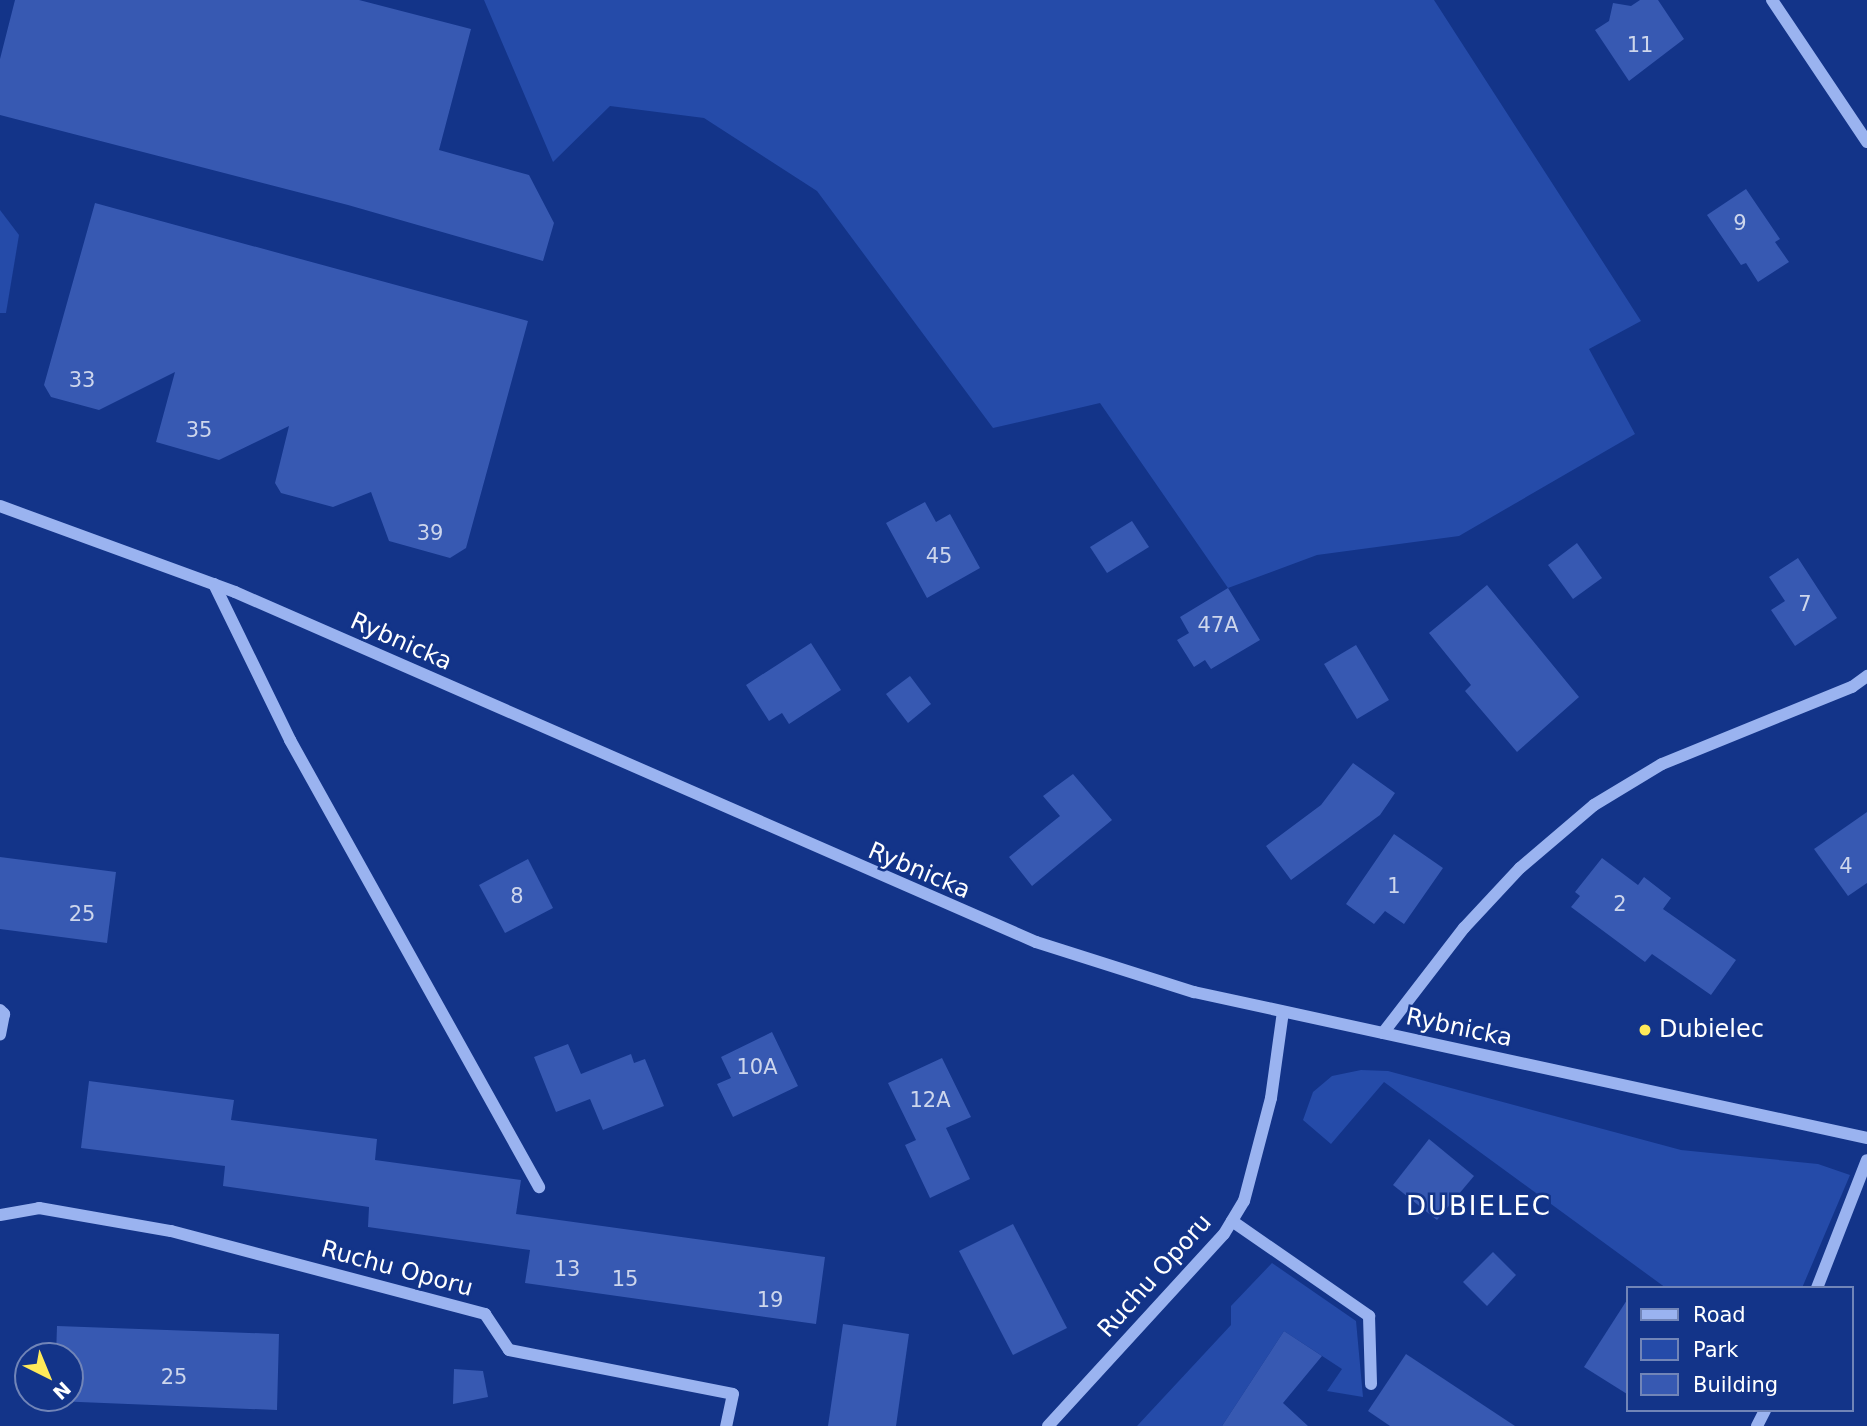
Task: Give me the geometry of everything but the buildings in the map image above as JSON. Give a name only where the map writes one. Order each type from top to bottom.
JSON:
[{"type":"street","points":[[1772,0],[1867,142]]},
{"type":"street","name":"Rybnicka","points":[[0,506],[214,584],[1036,942],[1194,992],[1867,1138]]},
{"type":"street","points":[[214,584],[290,740],[539,1187]]},
{"type":"street","points":[[1383,1032],[1464,928],[1520,868],[1594,805],[1662,764],[1852,687],[1867,676]]},
{"type":"street","points":[[0,1010],[4,1014],[0,1035]]},
{"type":"street","name":"Ruchu Oporu","points":[[1048,1426],[1232,1221],[1244,1201],[1258,1153],[1283,1012]]},
{"type":"street","points":[[1818,1286],[1867,1160]]},
{"type":"street","name":"Ruchu Oporu","points":[[0,1215],[39,1208],[171,1231],[485,1314],[509,1350],[733,1394],[726,1426]]},
{"type":"street","points":[[1232,1221],[1369,1316],[1371,1384]]},
{"type":"green space","points":[[484,0],[1434,0],[1641,321],[1589,349],[1635,434],[1459,536],[1317,555],[1228,588],[1100,403],[993,428],[817,191],[704,118],[610,106],[553,162]]},
{"type":"green space","points":[[0,210],[19,235],[6,313],[0,313]]},
{"type":"green space","points":[[1361,1070],[1388,1071],[1681,1150],[1818,1164],[1850,1175],[1803,1286],[1663,1286],[1384,1082],[1331,1144],[1303,1120],[1313,1092],[1332,1076]]},
{"type":"green space","points":[[1272,1263],[1356,1321],[1363,1397],[1327,1391],[1342,1369],[1284,1331],[1222,1426],[1137,1426],[1231,1325],[1231,1306]]},
{"type":"place","name":"Dubielec","points":[[1645,1030]]},
{"type":"district","name":"DUBIELEC","points":[[1479,1207]]}]
